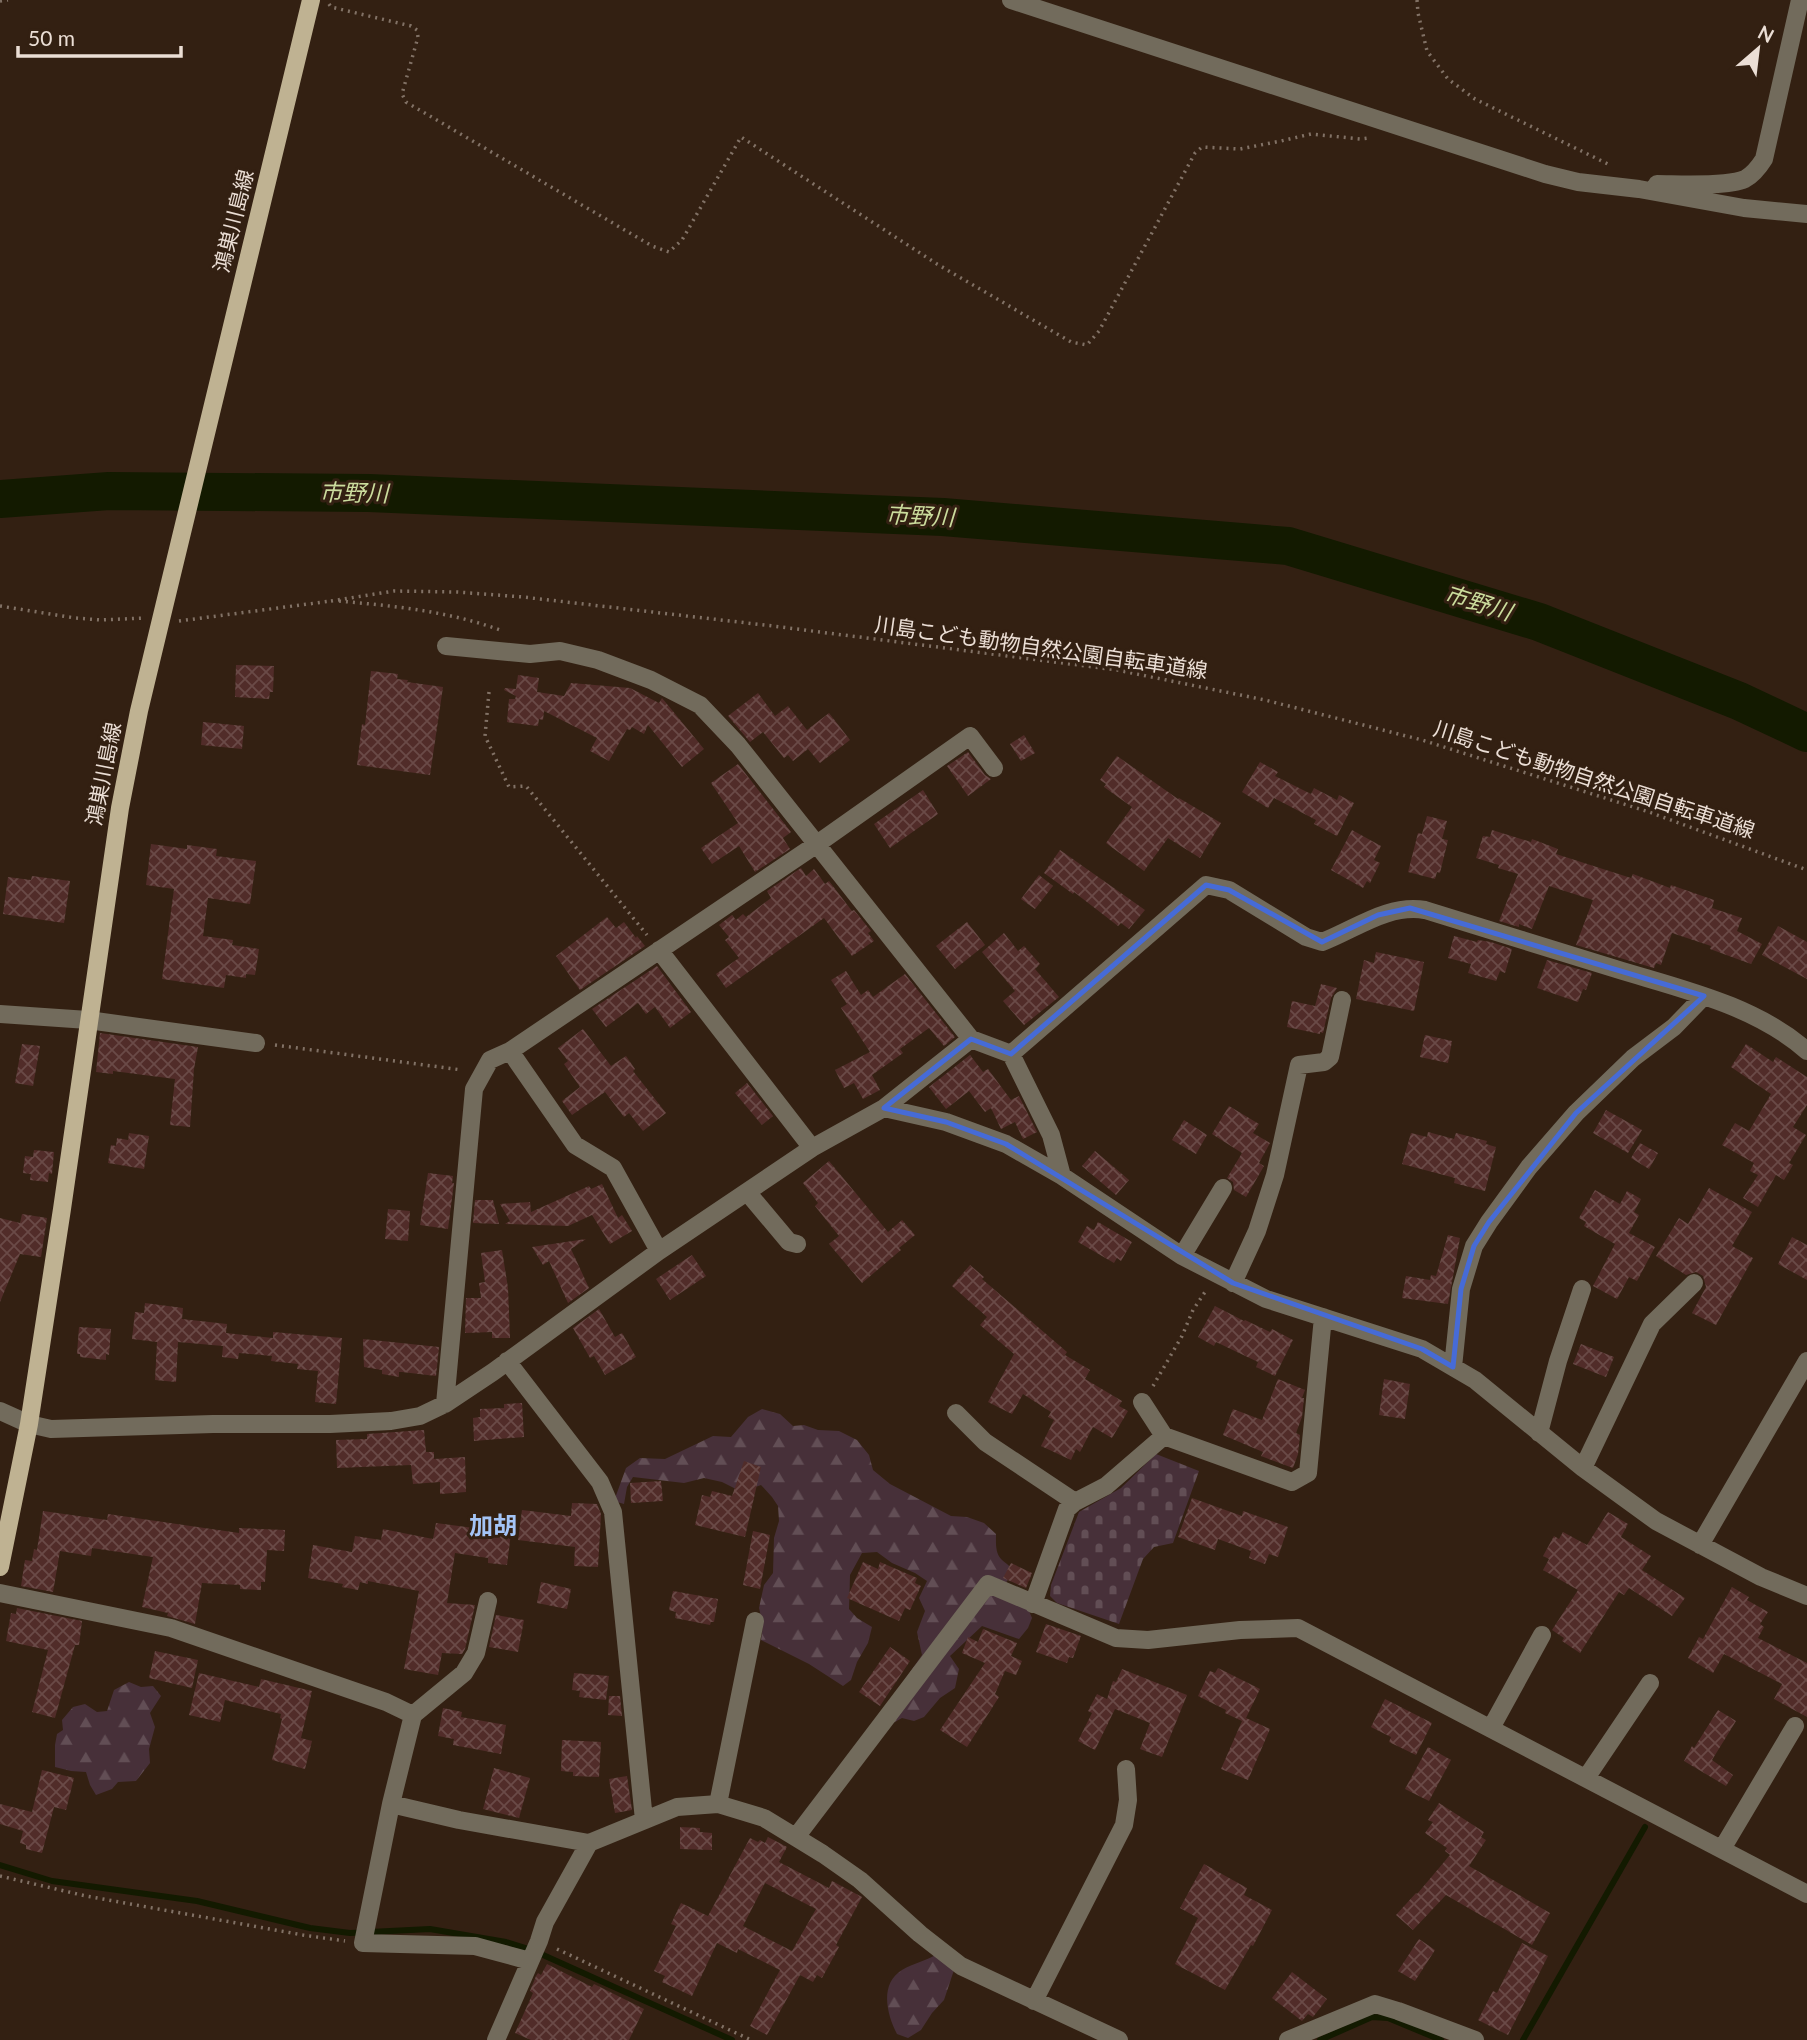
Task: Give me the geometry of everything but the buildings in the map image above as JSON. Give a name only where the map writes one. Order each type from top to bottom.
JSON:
[{"type":"main road","name":"鴻巣川島線","points":[[0,1567],[29,1424],[120,808],[157,615],[310,0]]},
{"type":"street","points":[[1011,0],[1545,174],[1578,182],[1639,189],[1744,208],[1807,214]]},
{"type":"street","points":[[1639,189],[1647,185],[1724,183],[1744,179],[1756,172],[1764,159],[1800,0]]},
{"type":"street","points":[[446,646],[530,654],[560,651],[598,660],[651,680],[700,705],[738,745],[971,1039],[1011,1054],[1051,1135],[1062,1176]]},
{"type":"street","points":[[445,1404],[474,1088],[490,1060],[510,1051],[817,844],[970,736],[994,768]]},
{"type":"street","points":[[1011,1054],[1206,885],[1229,890],[1306,937],[1322,942],[1349,932],[1378,915],[1410,908],[1425,910],[1704,996],[1779,1029],[1807,1051]]},
{"type":"street","points":[[659,950],[812,1148]]},
{"type":"street","points":[[1453,1367],[1461,1289],[1474,1246],[1489,1222],[1530,1167],[1576,1114],[1633,1058],[1674,1027],[1704,996]]},
{"type":"street","points":[[1225,1279],[1257,1231],[1275,1175],[1298,1065],[1324,1062],[1330,1057],[1342,1000]]},
{"type":"street","points":[[0,1014],[88,1020],[256,1042]]},
{"type":"street","points":[[0,1411],[29,1424],[51,1429],[391,1421],[420,1416],[445,1404],[659,1251],[812,1148],[884,1108],[971,1039]]},
{"type":"street","points":[[510,1051],[575,1145],[613,1168],[659,1251]]},
{"type":"street","points":[[884,1108],[946,1122],[1006,1144],[1062,1176],[1182,1256],[1266,1299],[1422,1349],[1475,1380],[1583,1468],[1656,1521],[1761,1577],[1807,1596]]},
{"type":"street","points":[[1182,1256],[1223,1188]]},
{"type":"street","points":[[747,1192],[789,1242],[797,1244]]},
{"type":"street","points":[[1583,1468],[1652,1324],[1694,1283]]},
{"type":"street","points":[[1539,1433],[1581,1289]]},
{"type":"street","points":[[1142,1402],[1164,1436],[1292,1482],[1308,1473],[1323,1317]]},
{"type":"street","points":[[507,1361],[600,1482],[614,1512],[644,1820]]},
{"type":"street","points":[[1700,1545],[1807,1361]]},
{"type":"street","points":[[956,1413],[985,1442],[1075,1502]]},
{"type":"street","points":[[1033,1604],[1068,1509],[1075,1502],[1106,1486],[1164,1436]]},
{"type":"street","points":[[796,1837],[988,1584],[1116,1639],[1148,1640],[1240,1630],[1298,1628],[1807,1894]]},
{"type":"street","points":[[0,1593],[171,1628],[386,1702],[413,1715]]},
{"type":"street","points":[[488,1601],[476,1653],[464,1672],[413,1715],[391,1804],[363,1943],[474,1946],[530,1961]]},
{"type":"street","points":[[718,1804],[755,1621]]},
{"type":"street","points":[[1491,1728],[1542,1635]]},
{"type":"street","points":[[1586,1778],[1650,1683]]},
{"type":"street","points":[[1722,1849],[1795,1726]]},
{"type":"street","points":[[1034,2001],[1124,1825],[1128,1800],[1126,1769]]},
{"type":"street","points":[[391,1804],[459,1821],[589,1843],[677,1807],[718,1804],[764,1818],[860,1880],[920,1934],[961,1966],[1119,2040]]},
{"type":"street","points":[[496,2040],[545,1922],[589,1843]]},
{"type":"street","points":[[1288,2040],[1375,2004],[1475,2040]]},
{"type":"path","points":[[0,1],[8,0]]},
{"type":"path","points":[[325,0],[331,7],[411,26],[417,30],[418,37],[402,94],[406,102],[652,246],[669,252],[682,240],[741,137],[937,264],[1072,342],[1087,345],[1099,331],[1195,153],[1202,147],[1240,149],[1311,134],[1360,139],[1378,136],[1399,126]]},
{"type":"path","points":[[1417,0],[1427,51],[1448,79],[1475,99],[1611,166]]},
{"type":"path","name":"川島こども動物自然公園自転車道線","points":[[331,600],[394,591],[523,597],[1117,670],[1265,700],[1422,740],[1649,812],[1807,870]]},
{"type":"path","points":[[0,607],[101,620],[157,615],[208,618],[331,600],[414,609],[484,624],[510,633]]},
{"type":"path","points":[[489,692],[485,736],[509,787],[526,786],[659,950]]},
{"type":"path","points":[[256,1042],[483,1072]]},
{"type":"path","points":[[1142,1402],[1164,1369],[1193,1310],[1225,1279]]},
{"type":"path","points":[[0,1876],[86,1896],[303,1935],[363,1943]]},
{"type":"path","points":[[539,1941],[751,2040]]},
{"type":"highlighted area","points":[[1206,885],[1229,890],[1322,942],[1378,915],[1410,908],[1704,996],[1576,1113],[1489,1222],[1474,1246],[1461,1289],[1453,1367],[1422,1349],[1233,1283],[1006,1144],[946,1122],[884,1108],[971,1039],[1011,1054]]},
{"type":"green space","points":[[762,1409],[780,1414],[793,1426],[804,1425],[818,1430],[839,1431],[857,1440],[869,1455],[873,1470],[890,1484],[951,1516],[967,1517],[984,1523],[996,1534],[998,1553],[1013,1573],[1003,1590],[1029,1611],[1032,1618],[1019,1639],[982,1626],[950,1656],[959,1669],[955,1688],[940,1698],[924,1717],[914,1721],[902,1718],[891,1724],[892,1698],[922,1655],[917,1632],[925,1611],[919,1598],[927,1581],[877,1552],[862,1553],[850,1575],[849,1609],[857,1618],[872,1627],[868,1643],[851,1680],[843,1686],[809,1664],[761,1640],[763,1625],[759,1608],[764,1585],[773,1573],[774,1538],[779,1521],[778,1506],[761,1485],[742,1492],[722,1482],[704,1478],[684,1483],[633,1477],[627,1487],[624,1504],[614,1501],[626,1468],[640,1458],[665,1459],[713,1436],[731,1437],[748,1417]]},
{"type":"green space","points":[[1156,1454],[1199,1471],[1173,1543],[1154,1547],[1143,1559],[1119,1624],[1057,1603],[1050,1596],[1051,1585],[1079,1512],[1121,1488]]},
{"type":"green space","points":[[129,1682],[141,1687],[153,1686],[161,1696],[150,1713],[155,1727],[149,1749],[150,1763],[136,1781],[118,1782],[112,1789],[96,1795],[86,1772],[55,1767],[57,1734],[63,1730],[62,1720],[73,1707],[85,1704],[97,1712],[107,1711],[114,1690]]},
{"type":"green space","points":[[937,1954],[954,1970],[944,2000],[921,2030],[908,2038],[897,2034],[888,2009],[890,1983],[902,1970]]},
{"type":"waterway","name":"市野川","points":[[0,499],[109,491],[369,493],[943,517],[1288,546],[1539,622],[1739,701],[1807,733]]},
{"type":"waterway","points":[[1523,2040],[1645,1827]]},
{"type":"waterway","points":[[0,1865],[52,1881],[197,1901],[310,1928],[350,1933],[430,1929],[506,1942],[532,1950],[732,2040]]},
{"type":"waterway","points":[[1320,2040],[1372,2017],[1388,2018],[1441,2040]]},
{"type":"district","name":"加胡","points":[[493,1526]]}]
